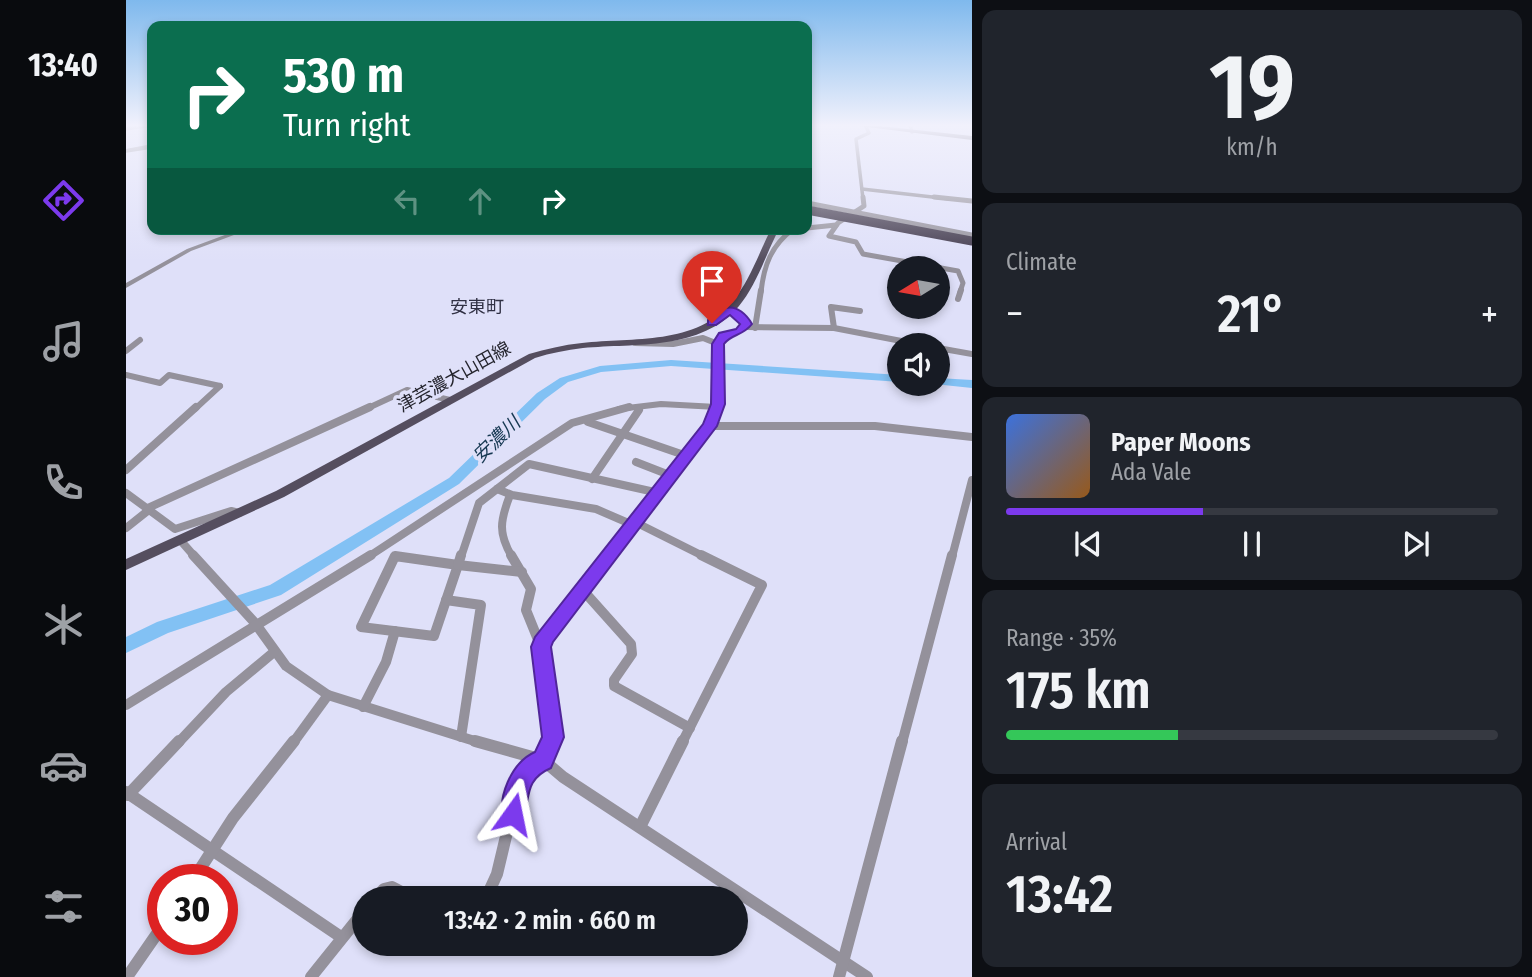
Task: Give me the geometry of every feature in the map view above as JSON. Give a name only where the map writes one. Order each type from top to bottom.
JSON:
[{"type":"highway","points":[[812,207],[972,238]]},
{"type":"highway","points":[[812,207],[972,238]]},
{"type":"main road","name":"津芸濃大山田線","points":[[126,565],[183,542],[240,514],[542,352],[584,344],[634,343],[688,333],[712,323],[730,310],[740,298],[759,268],[773,235]]},
{"type":"street","points":[[860,170],[864,206],[836,225],[828,236],[856,242],[863,254],[958,271],[964,283],[958,299]]},
{"type":"street","points":[[862,190],[972,201]]},
{"type":"street","points":[[812,207],[854,212],[972,238]]},
{"type":"street","points":[[812,227],[836,225]]},
{"type":"street","points":[[126,286],[189,250],[230,235]]},
{"type":"street","points":[[755,328],[759,268],[773,247],[786,235]]},
{"type":"street","points":[[834,328],[831,307],[860,311]]},
{"type":"street","points":[[730,310],[743,318],[744,328]]},
{"type":"street","points":[[541,647],[545,637],[581,588],[659,493],[709,426],[717,405],[718,344],[723,336],[744,328],[834,328],[887,338]]},
{"type":"street","points":[[634,343],[673,344],[705,338],[718,344]]},
{"type":"street","points":[[126,351],[140,340]]},
{"type":"street","points":[[950,350],[972,354]]},
{"type":"street","points":[[126,375],[160,383],[169,375],[220,386],[126,470]]},
{"type":"street","points":[[126,528],[149,508],[407,390],[450,400]]},
{"type":"street","points":[[126,705],[423,523],[572,422],[636,405],[717,405]]},
{"type":"street","points":[[592,479],[639,410]]},
{"type":"street","points":[[588,422],[687,456]]},
{"type":"street","points":[[709,426],[875,426],[972,437]]},
{"type":"street","points":[[636,462],[672,476]]},
{"type":"street","points":[[522,572],[458,564],[395,556],[361,627],[433,636],[446,600],[458,564],[479,503],[529,464],[659,493]]},
{"type":"street","points":[[839,977],[972,480]]},
{"type":"street","points":[[497,489],[510,495],[596,509],[762,584],[640,827]]},
{"type":"street","points":[[126,493],[175,529],[231,511],[240,514]]},
{"type":"street","points":[[492,886],[498,874],[519,782],[530,766],[543,760],[554,730],[541,647],[526,610],[531,589],[501,538],[503,513],[510,495]]},
{"type":"street","points":[[183,542],[257,624],[274,652],[295,674],[328,695],[543,760],[563,777],[867,977]]},
{"type":"street","points":[[581,588],[631,644],[632,654],[614,680],[614,686],[690,728]]},
{"type":"street","points":[[446,600],[481,606],[461,737]]},
{"type":"street","points":[[363,707],[386,662],[395,631]]},
{"type":"street","points":[[274,652],[226,692],[127,794],[341,937]]},
{"type":"street","points":[[203,864],[328,695]]},
{"type":"street","points":[[311,977],[352,925]]},
{"type":"street","points":[[127,977],[147,948]]},
{"type":"waterway","name":"安濃川","points":[[126,645],[163,627],[275,590],[454,481],[541,396],[564,380],[600,369],[671,363],[887,378]]},
{"type":"waterway","name":"安濃川","points":[[950,383],[972,384]]},
{"type":"district","name":"安東町","points":[[477,307]]},
{"type":"route","points":[[513,814],[519,782],[530,766],[543,760],[553,737],[541,647],[545,637],[709,426],[718,404],[718,344],[723,336],[744,329],[746,324],[743,318],[730,310],[712,323]]}]
